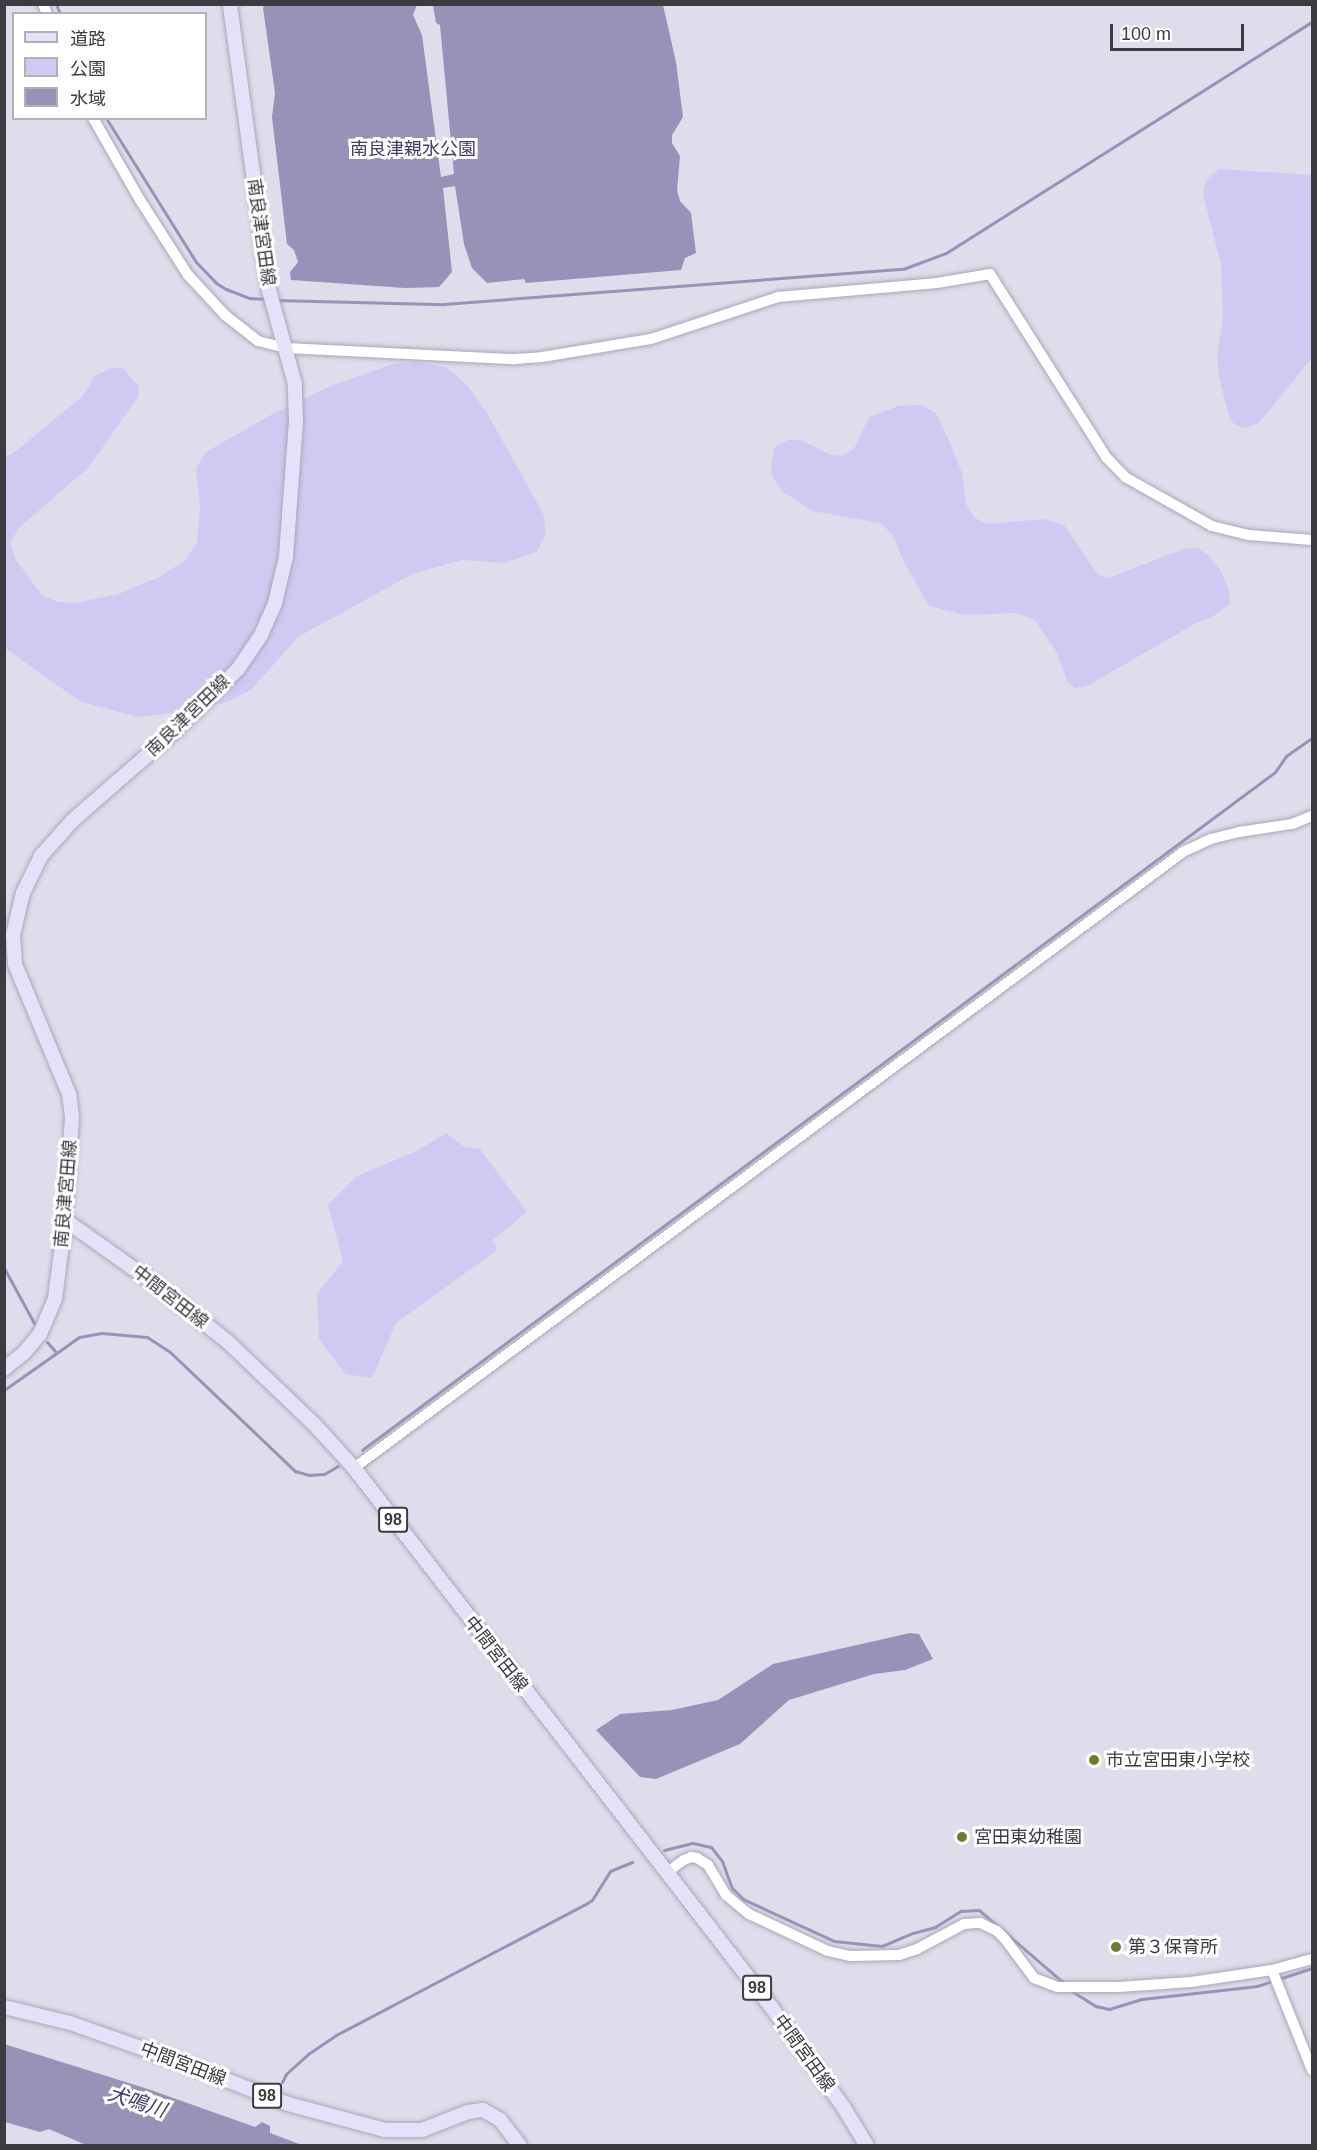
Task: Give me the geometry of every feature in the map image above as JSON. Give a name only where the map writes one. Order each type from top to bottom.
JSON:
[{"type":"main road","name":"南良津宮田線","points":[[4,1369],[24,1353],[40,1334],[55,1299],[65,1220],[72,1117],[69,1094],[15,964],[13,935],[23,893],[41,856],[73,820],[175,731],[238,669],[261,635],[275,603],[286,557],[296,421],[295,384],[269,290],[230,4]]},
{"type":"main road","name":"中間宮田線","points":[[65,1220],[155,1284],[227,1341],[314,1424],[354,1468],[772,2008],[867,2145]]},
{"type":"main road","name":"中間宮田線","points":[[4,2007],[80,2026],[288,2104],[385,2130],[422,2130],[468,2112],[483,2110],[500,2120],[520,2145]]},
{"type":"street","points":[[94,120],[140,200],[188,275],[244,331],[258,341],[286,348],[515,359],[543,357],[651,339],[778,297],[937,283],[990,274],[1106,457],[1125,477],[1212,526],[1249,535],[1312,540]]},
{"type":"street","points":[[354,1468],[1183,852],[1210,839],[1239,832],[1292,825],[1312,816]]},
{"type":"street","points":[[666,1873],[684,1860],[691,1857],[697,1858],[708,1865],[726,1895],[749,1914],[828,1951],[850,1956],[899,1955],[917,1949],[964,1924],[980,1923],[997,1931],[1005,1939],[1034,1978],[1057,1987],[1156,1986],[1274,1975],[1312,1959]]},
{"type":"street","points":[[1274,1975],[1312,2070]]},
{"type":"green space","points":[[1219,169],[1312,175],[1312,358],[1258,424],[1244,428],[1234,424],[1229,417],[1219,377],[1217,355],[1223,319],[1221,264],[1203,194],[1206,180]]},
{"type":"green space","points":[[416,362],[446,367],[468,386],[487,413],[543,513],[546,532],[537,552],[505,563],[462,560],[412,574],[298,637],[251,690],[229,701],[199,710],[139,717],[81,702],[5,648],[4,457],[12,454],[82,397],[95,376],[111,368],[123,368],[139,387],[138,397],[88,468],[19,528],[10,543],[16,560],[42,595],[58,602],[75,603],[119,594],[159,577],[186,560],[197,542],[200,509],[196,468],[206,452],[276,412],[333,385],[393,364]]},
{"type":"green space","points":[[922,405],[936,413],[962,473],[966,504],[975,518],[988,524],[1045,519],[1064,525],[1098,575],[1109,578],[1183,549],[1197,548],[1208,555],[1221,571],[1229,590],[1230,604],[1212,617],[1196,623],[1089,685],[1075,688],[1068,683],[1056,651],[1035,620],[1016,613],[965,615],[929,606],[904,562],[892,534],[880,523],[812,511],[782,491],[772,476],[771,465],[775,447],[779,444],[790,439],[803,441],[828,454],[842,456],[854,449],[869,417],[898,406]]},
{"type":"green space","points":[[446,1133],[465,1147],[480,1149],[527,1212],[493,1240],[497,1250],[396,1323],[372,1378],[345,1374],[319,1339],[317,1294],[343,1261],[328,1205],[357,1176],[415,1152]]},
{"type":"water","name":"南良津親水公園","points":[[265,4],[417,5],[413,15],[422,35],[441,177],[454,174],[440,25],[436,23],[433,5],[663,5],[676,62],[683,117],[672,135],[672,143],[680,156],[677,190],[680,201],[691,213],[696,253],[685,258],[681,270],[526,283],[524,279],[487,283],[472,268],[464,244],[455,186],[443,188],[452,272],[439,287],[405,288],[291,280],[290,272],[298,262],[294,250],[287,244],[272,117],[275,93],[263,8]]},
{"type":"water","points":[[910,1633],[919,1634],[933,1659],[905,1670],[874,1674],[789,1700],[740,1744],[656,1779],[640,1777],[596,1730],[620,1714],[672,1710],[718,1700],[773,1664]]},
{"type":"water","name":"犬鳴川","points":[[4,2044],[148,2089],[255,2127],[262,2122],[270,2126],[270,2133],[302,2145],[86,2145],[49,2129],[40,2132],[5,2122]]},
{"type":"waterway","points":[[56,4],[59,12]]},
{"type":"waterway","points":[[275,300],[444,304],[903,269],[946,253],[1312,22]]},
{"type":"waterway","points":[[107,120],[196,262],[216,283],[226,289],[250,298],[266,299]]},
{"type":"waterway","points":[[362,1450],[1275,772],[1286,756],[1312,738]]},
{"type":"waterway","points":[[4,1268],[34,1323]]},
{"type":"waterway","points":[[4,1390],[79,1337],[102,1333],[147,1337],[170,1352],[295,1471],[309,1475],[324,1474],[338,1466]]},
{"type":"waterway","points":[[47,1342],[55,1351]]},
{"type":"waterway","points":[[664,1850],[693,1843],[711,1847],[722,1861],[732,1888],[743,1899],[834,1941],[882,1946],[935,1927],[961,1911],[979,1910],[1064,1983]]},
{"type":"waterway","points":[[282,2082],[286,2074],[308,2054],[336,2035],[584,1905],[592,1900],[610,1871],[632,1862]]},
{"type":"waterway","points":[[1070,1990],[1096,2006],[1109,2009],[1142,1999],[1257,1986],[1312,1968]]},
{"type":"place","name":"市立宮田東小学校","points":[[1094,1760]]},
{"type":"place","name":"宮田東幼稚園","points":[[962,1837]]},
{"type":"place","name":"第３保育所","points":[[1116,1947]]}]
